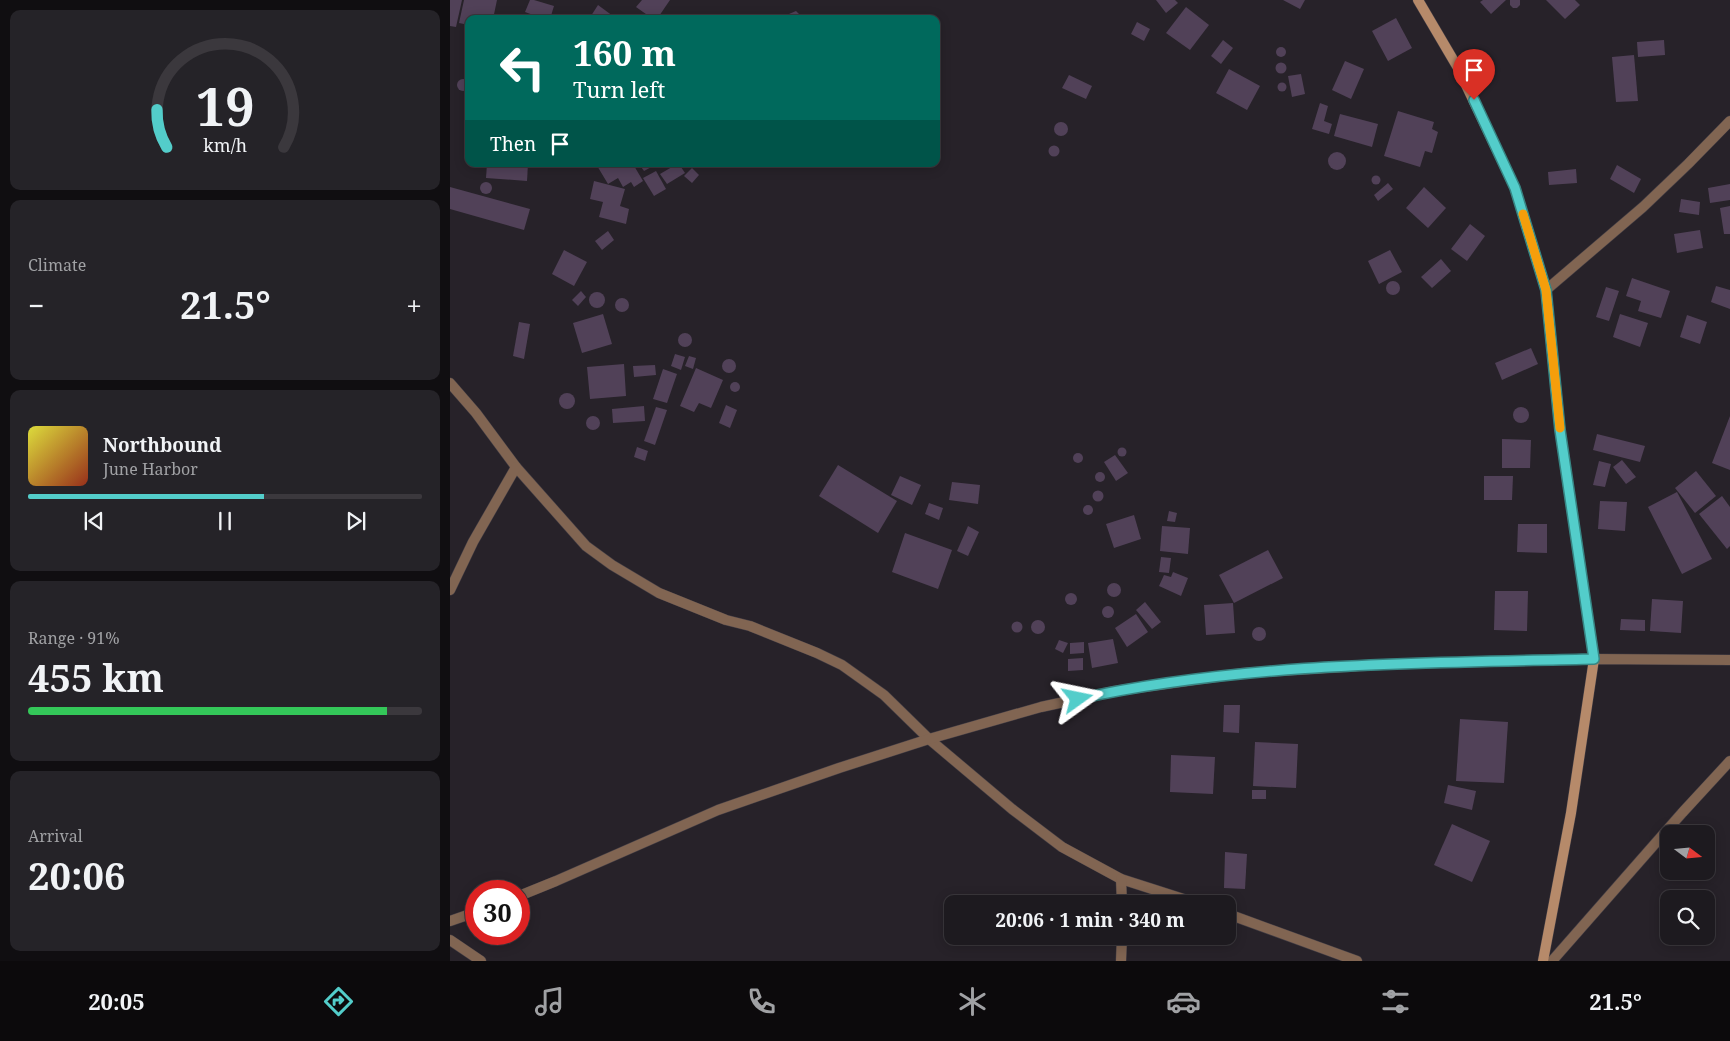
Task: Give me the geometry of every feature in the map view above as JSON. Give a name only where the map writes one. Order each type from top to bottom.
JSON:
[{"type":"main road","points":[[1418,0],[1458,68],[1515,188],[1546,290],[1560,430],[1594,659],[1571,814],[1543,961]]},
{"type":"street","points":[[1546,290],[1643,207],[1730,120]]},
{"type":"street","points":[[450,383],[476,413],[516,467],[586,546],[612,565],[659,593],[726,620],[750,626],[817,652],[842,665],[884,694],[929,739],[1012,809],[1062,847],[1121,879],[1172,895]]},
{"type":"street","points":[[450,590],[473,542],[516,467]]},
{"type":"street","points":[[530,892],[718,810],[839,768],[929,739],[1041,707],[1115,691],[1244,673],[1392,664],[1594,659],[1730,660]]},
{"type":"street","points":[[1552,961],[1730,761]]},
{"type":"street","points":[[1121,879],[1122,895]]},
{"type":"street","points":[[450,921],[465,916]]},
{"type":"street","points":[[1236,917],[1358,961]]},
{"type":"street","points":[[450,940],[481,961]]},
{"type":"street","points":[[1122,945],[1122,961]]},
{"type":"building","points":[[450,0],[462,0],[456,27],[450,26]]},
{"type":"building","points":[[464,0],[497,0],[494,15],[465,15],[465,24],[459,23]]},
{"type":"building","points":[[530,0],[554,6],[551,15],[533,15],[525,12]]},
{"type":"building","points":[[642,0],[670,0],[660,15],[647,15],[636,7]]},
{"type":"building","points":[[1156,0],[1175,0],[1178,3],[1166,13]]},
{"type":"building","points":[[1283,0],[1305,0],[1300,9]]},
{"type":"building","points":[[1483,0],[1506,0],[1491,14],[1480,2]]},
{"type":"building","points":[[1510,0],[1520,0],[1520,5],[1517,8],[1513,8],[1510,5]]},
{"type":"building","points":[[1546,0],[1575,0],[1580,5],[1565,19]]},
{"type":"building","points":[[598,5],[612,15],[592,15]]},
{"type":"building","points":[[1186,7],[1209,25],[1190,50],[1166,33]]},
{"type":"building","points":[[796,11],[799,15],[789,15]]},
{"type":"building","points":[[1396,18],[1412,48],[1388,61],[1372,31]]},
{"type":"building","points":[[1137,22],[1150,29],[1144,41],[1131,34]]},
{"type":"building","points":[[1223,40],[1233,48],[1221,64],[1211,56]]},
{"type":"building","points":[[1664,40],[1665,55],[1638,57],[1637,42]]},
{"type":"building","points":[[1279,47],[1283,47],[1286,52],[1285,56],[1279,57],[1276,54],[1276,50]]},
{"type":"building","points":[[1634,55],[1638,101],[1616,102],[1612,57]]},
{"type":"building","points":[[1345,61],[1364,69],[1351,99],[1332,90]]},
{"type":"building","points":[[1279,63],[1283,63],[1286,68],[1285,72],[1279,73],[1276,70],[1276,66]]},
{"type":"building","points":[[1229,69],[1260,86],[1247,110],[1216,93]]},
{"type":"building","points":[[1301,74],[1305,94],[1292,97],[1288,76]]},
{"type":"building","points":[[1069,75],[1092,86],[1086,99],[1062,88]]},
{"type":"building","points":[[463,79],[465,80],[465,90],[463,91],[457,85]]},
{"type":"building","points":[[1282,82],[1287,87],[1282,92],[1277,87]]},
{"type":"building","points":[[1320,103],[1328,106],[1324,121],[1332,124],[1329,134],[1312,129]]},
{"type":"building","points":[[1398,111],[1434,122],[1432,129],[1438,132],[1432,153],[1425,151],[1420,167],[1384,156]]},
{"type":"building","points":[[1340,114],[1378,124],[1372,147],[1334,136]]},
{"type":"building","points":[[1061,122],[1066,124],[1068,129],[1066,134],[1061,136],[1056,134],[1054,129],[1056,124]]},
{"type":"building","points":[[1052,146],[1056,146],[1059,151],[1058,155],[1052,156],[1049,153],[1049,149]]},
{"type":"building","points":[[1337,152],[1343,155],[1346,161],[1343,167],[1337,170],[1331,167],[1328,161],[1331,155]]},
{"type":"building","points":[[1617,165],[1641,179],[1634,193],[1610,179]]},
{"type":"building","points":[[487,167],[528,167],[527,181],[486,178]]},
{"type":"building","points":[[598,167],[635,167],[643,181],[634,187],[631,182],[623,187],[618,178],[608,184]]},
{"type":"building","points":[[641,167],[651,167],[644,171]]},
{"type":"building","points":[[672,167],[681,167],[685,173],[667,184],[660,174]]},
{"type":"building","points":[[692,168],[699,175],[692,183],[684,176]]},
{"type":"building","points":[[1576,169],[1577,183],[1549,185],[1548,172]]},
{"type":"building","points":[[656,171],[666,189],[654,196],[643,178]]},
{"type":"building","points":[[1376,175],[1381,180],[1376,185],[1371,180]]},
{"type":"building","points":[[594,181],[625,189],[620,206],[629,209],[626,224],[599,217],[603,202],[590,199]]},
{"type":"building","points":[[484,182],[488,182],[492,188],[488,194],[484,194],[480,190],[480,186]]},
{"type":"building","points":[[1388,183],[1393,189],[1378,201],[1374,195]]},
{"type":"building","points":[[1730,184],[1730,200],[1710,203],[1708,188]]},
{"type":"building","points":[[450,187],[530,209],[524,230],[450,209]]},
{"type":"building","points":[[1424,187],[1446,208],[1428,228],[1406,208]]},
{"type":"building","points":[[1681,199],[1700,202],[1699,215],[1679,212]]},
{"type":"building","points":[[1730,206],[1730,234],[1724,234],[1720,208]]},
{"type":"building","points":[[1470,224],[1485,236],[1467,261],[1451,249]]},
{"type":"building","points":[[1700,230],[1703,248],[1677,253],[1674,234]]},
{"type":"building","points":[[608,231],[614,240],[602,250],[595,241]]},
{"type":"building","points":[[564,250],[587,262],[574,286],[552,274]]},
{"type":"building","points":[[1390,250],[1402,272],[1379,284],[1368,261]]},
{"type":"building","points":[[1441,259],[1451,271],[1432,288],[1421,277]]},
{"type":"building","points":[[1632,278],[1670,291],[1661,318],[1638,311],[1641,301],[1626,296]]},
{"type":"building","points":[[1393,281],[1398,283],[1400,288],[1398,293],[1393,295],[1388,293],[1386,288],[1388,283]]},
{"type":"building","points":[[1716,286],[1730,290],[1730,309],[1711,302]]},
{"type":"building","points":[[1606,287],[1619,291],[1609,321],[1596,317]]},
{"type":"building","points":[[581,291],[586,297],[578,306],[572,300]]},
{"type":"building","points":[[597,292],[605,300],[597,308],[589,300]]},
{"type":"building","points":[[622,298],[627,300],[629,305],[627,310],[622,312],[617,310],[615,305],[617,300]]},
{"type":"building","points":[[603,314],[612,344],[582,353],[573,323]]},
{"type":"building","points":[[1620,314],[1648,323],[1640,347],[1613,337]]},
{"type":"building","points":[[1687,315],[1707,322],[1700,344],[1680,337]]},
{"type":"building","points":[[519,322],[530,324],[524,359],[513,356]]},
{"type":"building","points":[[682,333],[688,333],[692,340],[688,347],[682,347],[678,343],[678,337]]},
{"type":"building","points":[[1531,348],[1538,364],[1502,380],[1495,363]]},
{"type":"building","points":[[675,354],[685,357],[681,370],[671,366]]},
{"type":"building","points":[[689,356],[696,358],[693,369],[685,366]]},
{"type":"building","points":[[726,359],[732,359],[736,366],[732,373],[726,373],[722,369],[722,363]]},
{"type":"building","points":[[624,364],[626,396],[590,399],[587,367]]},
{"type":"building","points":[[655,365],[656,375],[634,377],[633,366]]},
{"type":"building","points":[[696,368],[723,380],[711,408],[699,403],[694,412],[680,406]]},
{"type":"building","points":[[663,369],[677,374],[667,403],[653,399]]},
{"type":"building","points":[[733,382],[737,382],[740,387],[739,391],[733,392],[730,389],[730,385]]},
{"type":"building","points":[[567,393],[575,401],[567,409],[559,401]]},
{"type":"building","points":[[726,405],[737,410],[730,428],[719,423]]},
{"type":"building","points":[[644,406],[645,421],[613,423],[612,409]]},
{"type":"building","points":[[656,407],[667,410],[655,445],[644,441]]},
{"type":"building","points":[[1521,407],[1527,409],[1529,415],[1527,421],[1521,423],[1515,421],[1513,415],[1515,409]]},
{"type":"building","points":[[590,416],[596,416],[600,423],[596,430],[590,430],[586,426],[586,420]]},
{"type":"building","points":[[1730,416],[1730,470],[1712,463]]},
{"type":"building","points":[[1597,434],[1645,446],[1640,462],[1593,450]]},
{"type":"building","points":[[1502,439],[1531,440],[1530,468],[1502,468]]},
{"type":"building","points":[[637,447],[648,451],[645,461],[634,457]]},
{"type":"building","points":[[1122,447],[1127,452],[1122,457],[1117,452]]},
{"type":"building","points":[[1076,453],[1080,453],[1083,458],[1082,462],[1076,463],[1073,460],[1073,456]]},
{"type":"building","points":[[1115,455],[1128,473],[1116,481],[1104,462]]},
{"type":"building","points":[[1622,460],[1636,477],[1626,484],[1613,467]]},
{"type":"building","points":[[1599,461],[1611,464],[1605,487],[1593,485]]},
{"type":"building","points":[[838,465],[897,501],[878,533],[819,496]]},
{"type":"building","points":[[1696,471],[1716,496],[1695,513],[1675,488]]},
{"type":"building","points":[[1098,472],[1102,472],[1105,477],[1104,481],[1098,482],[1095,479],[1095,475]]},
{"type":"building","points":[[900,476],[921,485],[912,505],[891,495]]},
{"type":"building","points":[[1484,476],[1513,476],[1512,500],[1484,500]]},
{"type":"building","points":[[952,482],[980,485],[978,504],[949,500]]},
{"type":"building","points":[[1096,491],[1100,491],[1103,496],[1102,500],[1096,501],[1093,498],[1093,494]]},
{"type":"building","points":[[1677,492],[1712,559],[1682,574],[1648,507]]},
{"type":"building","points":[[1722,496],[1730,507],[1730,546],[1727,549],[1699,514]]},
{"type":"building","points":[[1600,501],[1627,502],[1625,531],[1598,529]]},
{"type":"building","points":[[929,503],[943,508],[939,520],[925,514]]},
{"type":"building","points":[[1088,505],[1093,510],[1088,515],[1083,510]]},
{"type":"building","points":[[1169,511],[1177,513],[1175,522],[1167,521]]},
{"type":"building","points":[[1134,515],[1141,539],[1114,548],[1106,524]]},
{"type":"building","points":[[1518,524],[1547,524],[1547,553],[1517,552]]},
{"type":"building","points":[[968,526],[979,532],[968,556],[957,551]]},
{"type":"building","points":[[1162,526],[1190,528],[1188,554],[1160,551]]},
{"type":"building","points":[[905,533],[952,550],[938,589],[892,572]]},
{"type":"building","points":[[1268,550],[1283,578],[1234,603],[1219,575]]},
{"type":"building","points":[[1161,557],[1171,558],[1169,573],[1159,572]]},
{"type":"building","points":[[1173,572],[1188,578],[1181,596],[1159,586],[1164,575],[1171,577]]},
{"type":"building","points":[[1114,583],[1119,585],[1121,590],[1119,595],[1114,597],[1109,595],[1107,590],[1109,585]]},
{"type":"building","points":[[1495,591],[1528,591],[1527,631],[1494,630]]},
{"type":"building","points":[[1071,593],[1077,599],[1071,605],[1065,599]]},
{"type":"building","points":[[1652,599],[1683,601],[1681,633],[1650,631]]},
{"type":"building","points":[[1145,602],[1161,622],[1152,629],[1136,610]]},
{"type":"building","points":[[1233,603],[1235,633],[1206,635],[1204,605]]},
{"type":"building","points":[[1108,606],[1114,612],[1108,618],[1102,612]]},
{"type":"building","points":[[1136,614],[1148,632],[1127,647],[1115,628]]},
{"type":"building","points":[[1621,619],[1645,620],[1645,631],[1620,630]]},
{"type":"building","points":[[1035,620],[1041,620],[1045,627],[1041,634],[1035,634],[1031,630],[1031,624]]},
{"type":"building","points":[[1015,622],[1019,622],[1022,627],[1021,631],[1015,632],[1012,629],[1012,625]]},
{"type":"building","points":[[1259,627],[1264,629],[1266,634],[1264,639],[1259,641],[1254,639],[1252,634],[1254,629]]},
{"type":"building","points":[[1113,639],[1118,663],[1092,668],[1088,643]]},
{"type":"building","points":[[1059,640],[1068,643],[1063,653],[1055,649]]},
{"type":"building","points":[[1084,642],[1084,653],[1070,654],[1070,643]]},
{"type":"building","points":[[1083,658],[1083,670],[1068,671],[1068,659]]},
{"type":"building","points":[[1224,705],[1240,705],[1239,733],[1223,732]]},
{"type":"building","points":[[1460,719],[1508,722],[1504,783],[1456,781]]},
{"type":"building","points":[[1255,742],[1298,744],[1296,788],[1253,786]]},
{"type":"building","points":[[1171,755],[1215,757],[1213,794],[1170,792]]},
{"type":"building","points":[[1448,785],[1476,791],[1472,810],[1444,803]]},
{"type":"building","points":[[1252,790],[1266,790],[1266,799],[1252,799]]},
{"type":"building","points":[[1452,824],[1490,841],[1472,882],[1434,865]]},
{"type":"building","points":[[1225,852],[1247,854],[1245,889],[1224,888]]},
{"type":"slow traffic","points":[[1523,214],[1546,290],[1560,428]]},
{"type":"route","points":[[1078,699],[1115,691],[1244,673],[1392,664],[1594,659],[1560,430],[1546,290],[1515,188],[1474,100]]}]
